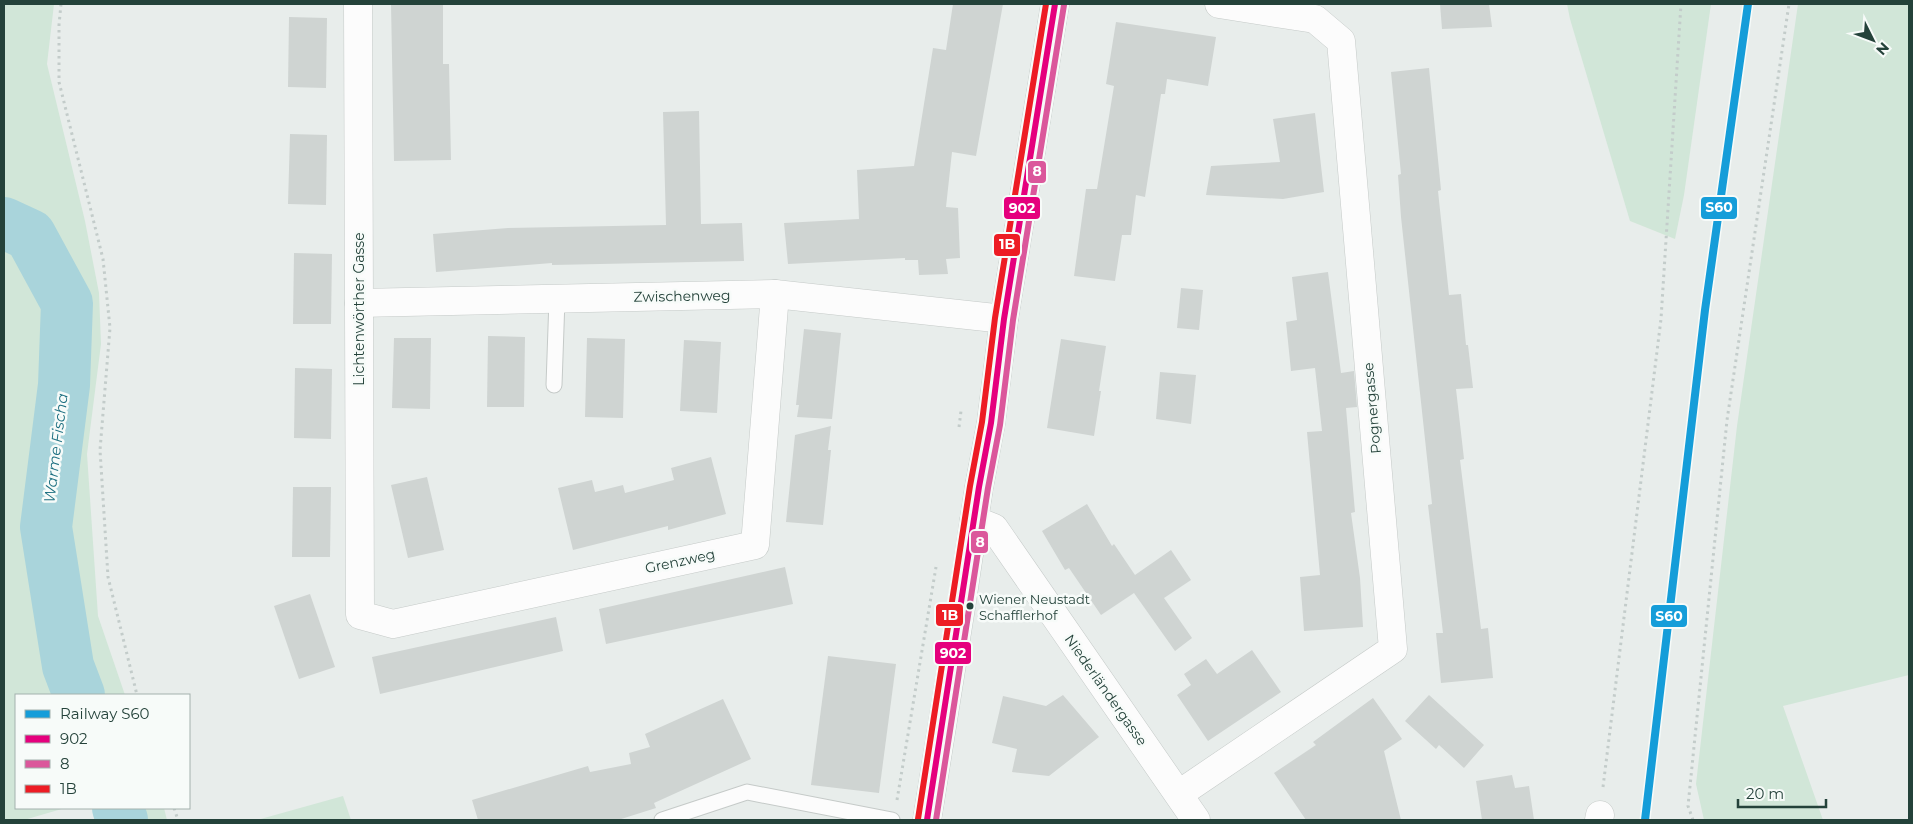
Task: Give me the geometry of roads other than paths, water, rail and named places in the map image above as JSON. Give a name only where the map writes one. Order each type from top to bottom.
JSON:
[{"type":"street","name":"Lichtenwörther Gasse","points":[[358,4],[360,615]]},
{"type":"street","points":[[927,820],[991,423],[1004,319],[1055,4]]},
{"type":"street","name":"Pognergasse","points":[[1179,794],[1393,649],[1341,41],[1315,20],[1220,4]]},
{"type":"street","name":"Zwischenweg","points":[[358,304],[775,294],[1004,319]]},
{"type":"street","name":"Grenzweg","points":[[360,615],[392,624],[755,545],[775,294]]},
{"type":"street","name":"Niederländergasse","points":[[974,520],[994,528],[1196,820]]},
{"type":"lane","points":[[554,385],[557,299]]},
{"type":"lane","points":[[662,820],[747,792],[892,820]]},
{"type":"waterway","name":"Warme Fischa","points":[[4,223],[30,235],[67,303],[64,385],[46,527],[68,666],[79,694]]},
{"type":"waterway","name":"Warme Fischa","points":[[118,809],[122,820]]},
{"type":"rail line","name":"S60","points":[[1645,820],[1705,310],[1748,4]]},
{"type":"place","name":"Wiener Neustadt Schafflerhof","points":[[970,606]]}]
